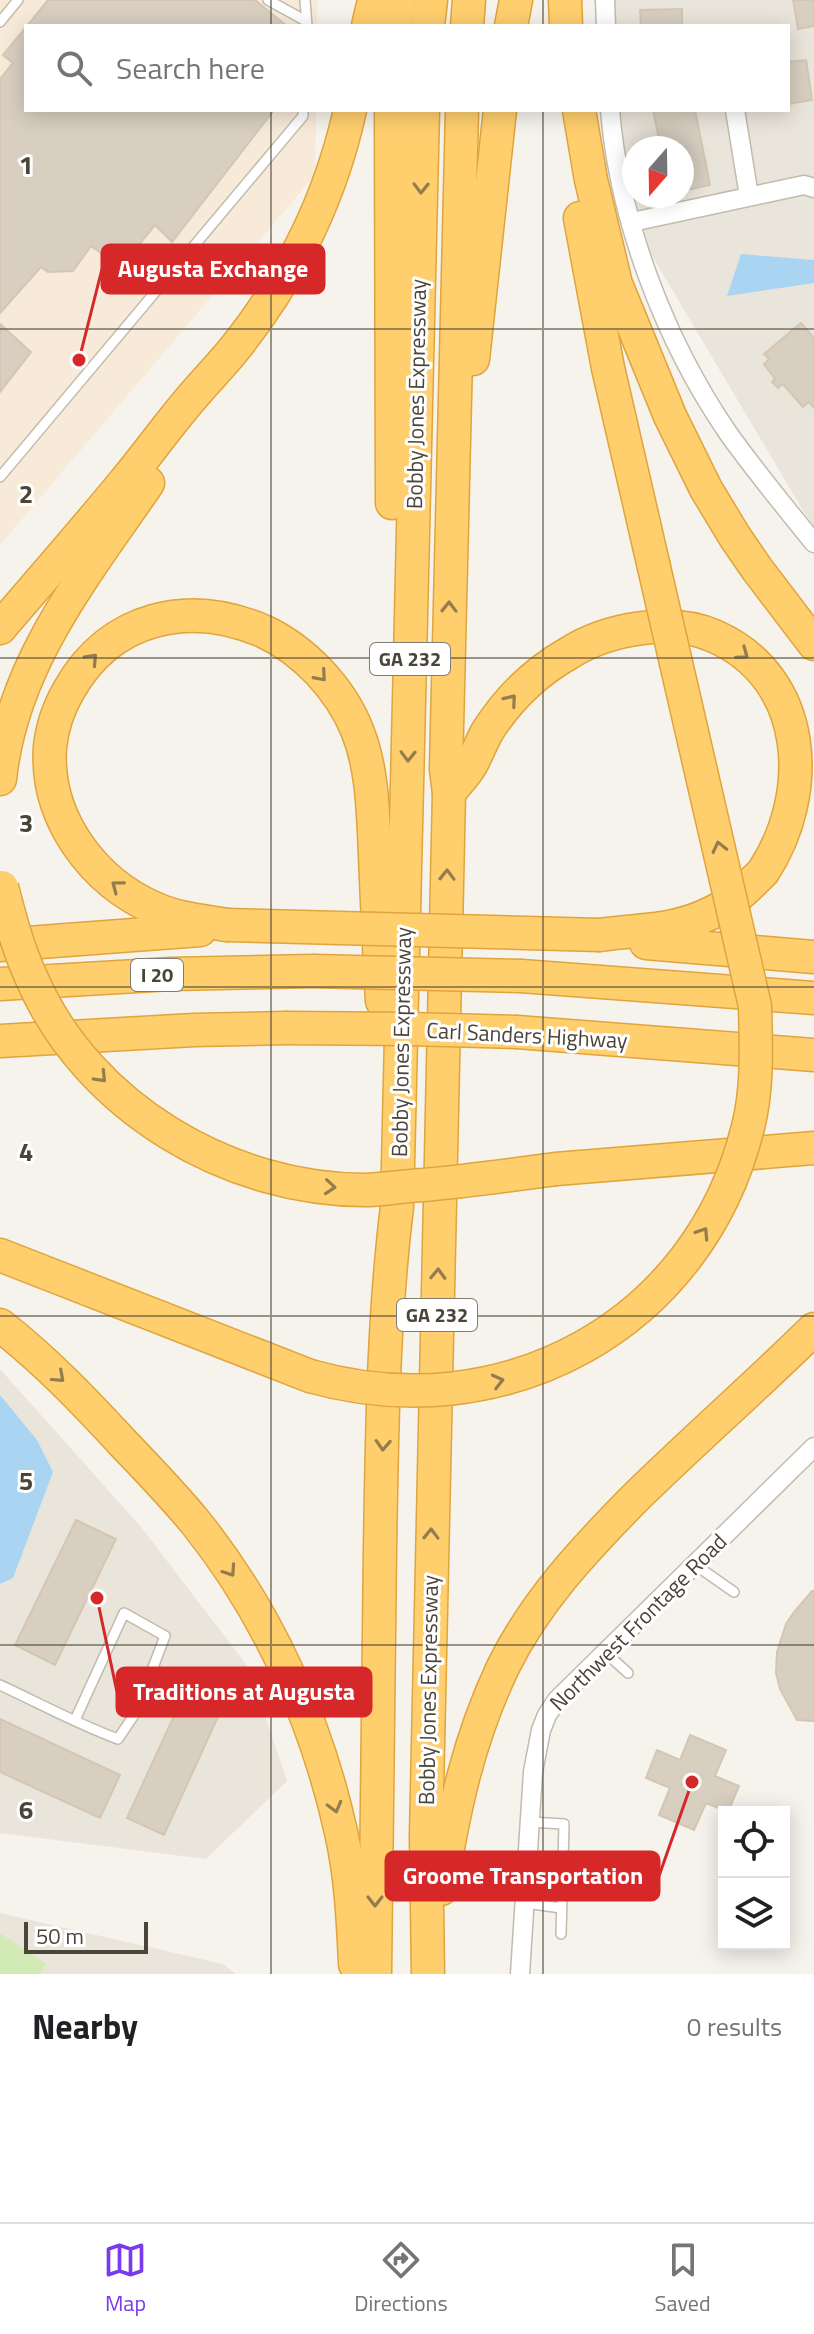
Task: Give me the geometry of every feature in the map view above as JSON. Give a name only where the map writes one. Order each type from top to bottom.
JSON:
[{"type":"highway","points":[[368,24],[374,0]]},
{"type":"highway","points":[[396,24],[399,0]]},
{"type":"highway","points":[[428,24],[431,0]]},
{"type":"highway","points":[[467,24],[469,0]]},
{"type":"highway","points":[[511,24],[516,0]]},
{"type":"highway","points":[[565,0],[566,24]]},
{"type":"highway","points":[[0,628],[126,480],[183,407],[232,353],[278,289],[308,236],[331,180],[349,112]]},
{"type":"highway","points":[[391,112],[393,572],[409,717]]},
{"type":"highway","name":"Bobby Jones Expressway","points":[[375,1974],[381,1478],[391,1256],[397,1207],[423,112]]},
{"type":"highway","name":"Bobby Jones Expressway","points":[[428,1969],[426,1836],[449,793],[446,769],[450,569],[462,112]]},
{"type":"highway","points":[[450,569],[500,112]]},
{"type":"highway","points":[[0,1255],[310,1376],[363,1388],[421,1392],[480,1386],[537,1369],[587,1347],[634,1311],[666,1280],[686,1258],[719,1207],[749,1124],[756,1066],[755,1006],[602,339],[575,191],[565,112]]},
{"type":"highway","points":[[579,112],[591,180],[616,284],[670,416],[706,489],[735,537],[814,644]]},
{"type":"highway","points":[[0,779],[12,718],[33,659],[70,597],[149,481],[183,407]]},
{"type":"highway","points":[[391,1256],[385,1208],[384,1050],[372,801],[365,752],[357,728],[343,703],[306,659],[289,645],[249,625],[207,615],[163,618],[114,638],[88,663],[66,695],[53,728],[50,748],[53,789],[60,813],[81,851],[115,885],[157,910],[227,925],[600,935],[662,930],[714,912],[748,888],[773,861],[786,841],[802,800],[805,777],[800,727],[790,705],[751,659],[713,635],[691,629],[645,626],[589,642],[568,653],[520,689],[487,732],[470,766],[449,793]]},
{"type":"highway","points":[[1,876],[14,934],[32,981],[80,1055],[132,1106],[185,1144],[236,1166],[293,1183],[368,1190],[556,1169],[814,1148]]},
{"type":"highway","points":[[0,945],[187,932],[227,925]]},
{"type":"highway","points":[[600,935],[616,941],[814,957]]},
{"type":"highway","name":"I 20","points":[[0,984],[171,974],[313,971],[521,976],[814,998]]},
{"type":"highway","name":"Carl Sanders Highway","points":[[0,1041],[194,1030],[408,1029],[517,1032],[814,1055]]},
{"type":"highway","points":[[0,1325],[70,1387],[196,1523],[233,1574],[267,1630],[298,1691],[318,1744],[341,1833],[350,1890],[356,1974]]},
{"type":"highway","points":[[428,1969],[453,1815],[463,1775],[492,1693],[520,1638],[554,1587],[592,1542],[676,1458],[814,1329]]},
{"type":"street","points":[[605,0],[606,24]]},
{"type":"street","points":[[610,112],[617,160],[640,254],[660,306],[694,378],[729,433],[814,543]]},
{"type":"street","points":[[735,112],[749,196]]},
{"type":"street","points":[[632,222],[804,185],[814,188]]},
{"type":"street","name":"Northwest Frontage Road","points":[[520,1974],[535,1751],[547,1715],[557,1700],[814,1447]]},
{"type":"lane","points":[[0,22],[18,0]]},
{"type":"lane","points":[[268,0],[306,24]]},
{"type":"lane","points":[[305,0],[306,24]]},
{"type":"lane","points":[[0,477],[303,116],[303,112]]},
{"type":"lane","points":[[694,1564],[734,1592]]},
{"type":"lane","points":[[0,1685],[75,1720],[118,1739],[136,1712],[165,1636],[124,1613],[75,1720]]},
{"type":"lane","points":[[605,1652],[628,1673]]},
{"type":"lane","points":[[530,1822],[564,1824],[561,1934]]},
{"type":"lane","points":[[526,1903],[561,1908]]},
{"type":"shaded area","points":[[0,0],[318,0],[317,24],[24,24],[24,112],[316,112],[315,175],[0,545]]},
{"type":"shaded area","points":[[611,0],[814,0],[814,529],[632,222],[630,208],[694,208],[694,136],[622,136],[622,166],[612,112],[790,112],[790,24],[609,24]]},
{"type":"shaded area","points":[[0,1369],[141,1527],[249,1668],[287,1781],[206,1859],[0,1833]]},
{"type":"shaded area","points":[[0,1913],[223,1964],[236,1974],[0,1974]]},
{"type":"green space","points":[[0,1933],[46,1964],[40,1974],[0,1974]]},
{"type":"water","points":[[741,254],[814,260],[814,283],[727,296]]},
{"type":"water","points":[[0,1395],[37,1440],[53,1472],[13,1578],[0,1584]]},
{"type":"building","points":[[48,0],[255,0],[285,24],[29,24]]},
{"type":"building","points":[[793,0],[814,0],[814,26],[798,29]]},
{"type":"building","points":[[682,9],[682,24],[641,24],[640,10]]},
{"type":"building","points":[[24,29],[24,112],[272,112],[172,242],[155,225],[121,267],[91,246],[73,271],[48,272],[41,267],[0,313],[0,79],[13,63],[3,55]]},
{"type":"building","points":[[806,60],[812,100],[790,104],[790,62]]},
{"type":"building","points":[[653,112],[695,112],[710,185],[694,188],[694,136],[658,136]]},
{"type":"building","points":[[801,323],[814,338],[814,408],[809,402],[803,407],[783,384],[778,388],[764,364],[769,359],[764,354]]},
{"type":"building","points":[[0,324],[31,352],[0,392]]},
{"type":"building","points":[[76,1520],[116,1539],[55,1665],[15,1645]]},
{"type":"building","points":[[812,1591],[814,1721],[797,1720],[780,1689],[776,1673],[777,1652],[786,1624]]},
{"type":"building","points":[[184,1694],[221,1710],[164,1835],[127,1818]]},
{"type":"building","points":[[0,1719],[120,1775],[100,1818],[0,1772]]},
{"type":"building","points":[[690,1735],[726,1750],[715,1776],[739,1786],[731,1806],[718,1808],[706,1803],[694,1830],[659,1815],[670,1788],[646,1778],[657,1750],[680,1760]]},
{"type":"place","name":"Augusta Exchange","points":[[79,360]]},
{"type":"place","name":"Traditions at Augusta","points":[[97,1598]]},
{"type":"place","name":"Groome Transportation","points":[[692,1782]]}]
